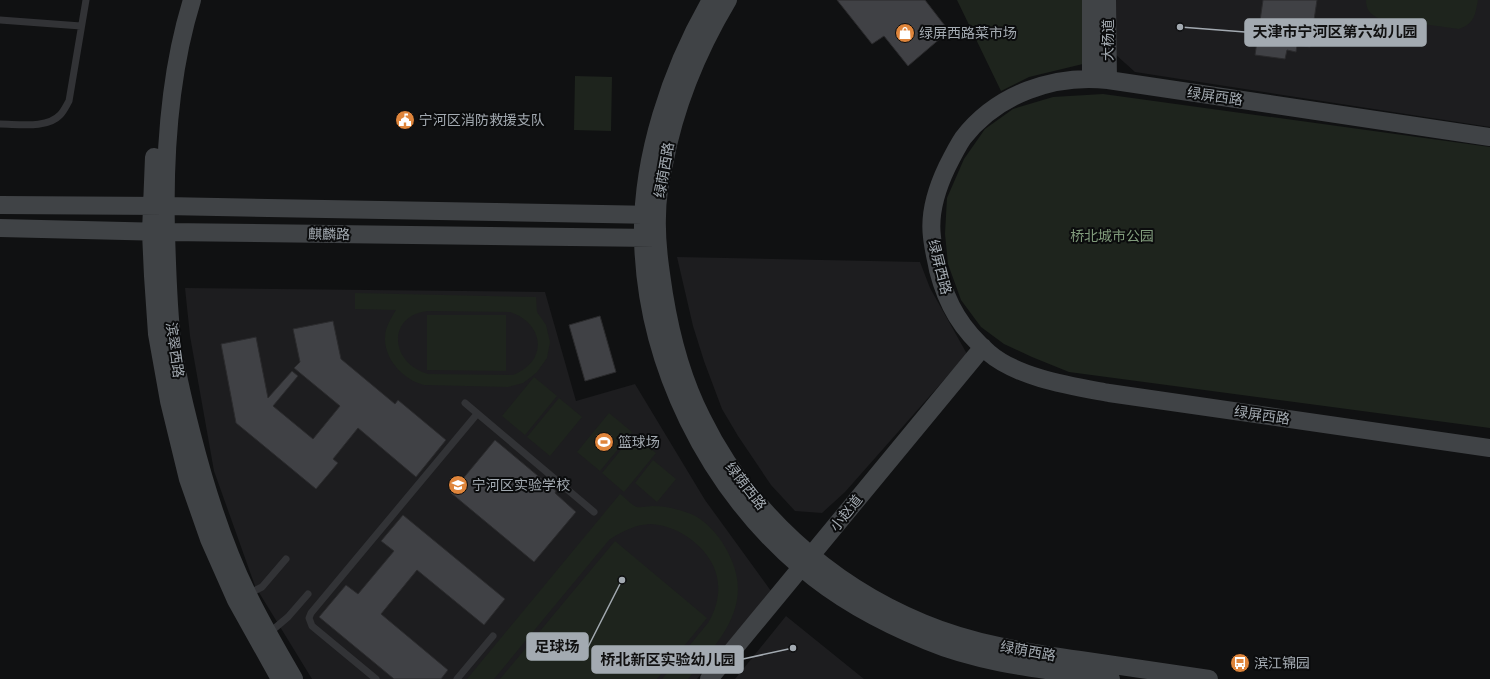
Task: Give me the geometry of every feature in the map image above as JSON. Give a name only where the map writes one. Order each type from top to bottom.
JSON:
[{"type":"street","name":"滨翠西路","points":[[179,0],[171,33],[162,87],[154,152],[158,206],[157,334],[169,401],[188,479],[209,539],[262,637],[280,679]]},
{"type":"street","name":"滨翠西路","points":[[158,206],[166,161],[172,97],[181,43],[192,0]]},
{"type":"street","name":"绿荫西路","points":[[711,0],[682,55],[667,96],[657,132],[650,166],[650,302],[655,331],[670,377],[692,427],[714,466],[737,500],[772,539],[810,564],[851,585],[887,607],[923,623],[975,642],[1041,654],[1209,679]]},
{"type":"street","name":"绿荫西路","points":[[650,215],[659,187],[670,131],[678,105],[701,49],[728,0]]},
{"type":"street","name":"大杨道","points":[[1091,0],[1099,79]]},
{"type":"street","name":"大杨道","points":[[1099,79],[1107,0]]},
{"type":"street","name":"绿屏西路","points":[[1490,137],[1099,79],[1068,79],[1048,83],[1029,90],[992,109],[976,123],[962,139],[944,174],[936,195],[932,216],[931,236],[941,282],[950,306],[965,329],[986,350],[1010,366],[1038,377],[1108,393],[1490,448]]},
{"type":"street","name":"麒麟路","points":[[0,205],[158,206],[650,215]]},
{"type":"street","name":"麒麟路","points":[[0,228],[158,232],[650,238]]},
{"type":"street","name":"小赵道","points":[[709,679],[810,564],[986,350]]},
{"type":"street","name":"绿荫西路","points":[[810,564],[841,596],[879,618],[943,647],[996,661],[1111,679]]},
{"type":"street","name":"小赵道","points":[[723,679],[810,564]]},
{"type":"street","name":"滨翠西路","points":[[262,637],[294,679]]},
{"type":"lane","points":[[0,124],[42,124],[52,122],[61,114],[69,101],[86,0]]},
{"type":"lane","points":[[0,20],[81,26]]},
{"type":"lane","points":[[465,403],[594,512]]},
{"type":"lane","points":[[376,679],[312,626],[310,618],[311,613],[477,414]]},
{"type":"lane","points":[[241,597],[262,587],[286,559]]},
{"type":"lane","points":[[262,637],[288,617],[308,594]]},
{"type":"lane","points":[[457,679],[493,636]]},
{"type":"shaded area","points":[[1116,0],[1490,0],[1490,127],[1135,72],[1115,54]]},
{"type":"shaded area","points":[[677,257],[920,262],[930,288],[967,354],[845,492],[822,513],[795,511],[771,485],[722,409],[693,326]]},
{"type":"shaded area","name":"宁河区实验学校","points":[[185,288],[545,292],[576,401],[635,384],[705,500],[771,591],[697,679],[312,679],[255,586],[214,471],[190,336]]},
{"type":"shaded area","points":[[786,616],[864,679],[735,679]]},
{"type":"green space","points":[[957,0],[1085,0],[1087,63],[1029,77],[1001,91]]},
{"type":"green space","points":[[1366,0],[1478,0],[1473,18],[1468,24],[1459,29],[1378,18],[1369,11]]},
{"type":"green space","points":[[575,76],[612,77],[611,131],[574,130]]},
{"type":"green space","name":"桥北城市公园","points":[[1103,94],[1490,147],[1490,428],[1069,372],[1004,344],[981,327],[961,300],[948,264],[945,234],[947,198],[964,159],[985,129],[1013,109],[1053,97]]},
{"type":"green space","points":[[355,293],[536,297],[537,312],[546,325],[550,342],[547,358],[537,372],[523,383],[508,387],[424,385],[400,372],[389,357],[385,339],[386,330],[396,310],[355,309]],"holes":[[[428,311],[510,312],[521,317],[530,325],[538,342],[537,352],[532,361],[525,369],[513,375],[428,374],[415,368],[406,360],[400,350],[398,340],[400,330],[405,321],[415,314]]]},
{"type":"green space","points":[[427,315],[506,315],[506,371],[427,370]]},
{"type":"green space","points":[[534,377],[557,396],[525,435],[502,416]]},
{"type":"green space","name":"篮球场","points":[[559,398],[582,417],[550,456],[527,437]]},
{"type":"green space","name":"篮球场","points":[[609,413],[632,432],[600,471],[577,452]]},
{"type":"green space","name":"篮球场","points":[[634,434],[656,453],[624,492],[602,473]]},
{"type":"green space","name":"篮球场","points":[[653,460],[676,479],[657,502],[635,483]]},
{"type":"green space","points":[[620,494],[637,507],[667,507],[691,514],[696,517],[711,528],[719,537],[734,567],[738,585],[736,603],[731,619],[723,634],[688,679],[662,679],[708,623],[718,598],[716,575],[706,554],[697,544],[678,531],[669,527],[649,524],[628,529],[609,540],[494,679],[467,679]]},
{"type":"green space","points":[[615,541],[707,618],[657,679],[500,679]]},
{"type":"building","name":"绿屏西路菜市场","points":[[837,0],[925,0],[949,31],[908,66],[884,36],[872,44]]},
{"type":"building","points":[[1263,0],[1317,0],[1310,47],[1297,45],[1296,52],[1287,50],[1285,59],[1255,55]]},
{"type":"building","points":[[600,316],[616,372],[585,381],[569,325]]},
{"type":"building","points":[[333,321],[341,359],[395,404],[398,400],[446,440],[416,477],[358,428],[333,459],[338,463],[316,489],[236,423],[221,344],[256,337],[268,398],[292,371],[298,376],[273,406],[313,439],[340,406],[294,368],[300,362],[293,329]]},
{"type":"building","points":[[495,440],[556,491],[555,493],[576,512],[534,562],[451,493]]},
{"type":"building","points":[[403,515],[505,599],[484,625],[417,570],[381,614],[448,670],[441,679],[394,679],[319,617],[346,585],[358,594],[394,551],[381,541]]},
{"type":"place","name":"天津市宁河区第六幼儿园","points":[[1180,27]]},
{"type":"place","name":"绿屏西路菜市场","points":[[905,33]]},
{"type":"place","name":"宁河区消防救援支队","points":[[405,120]]},
{"type":"place","name":"篮球场","points":[[604,442]]},
{"type":"place","name":"宁河区实验学校","points":[[458,485]]},
{"type":"place","name":"足球场","points":[[622,580]]},
{"type":"place","name":"桥北新区实验幼儿园","points":[[793,648]]},
{"type":"place","name":"滨江锦园","points":[[1240,663]]}]
